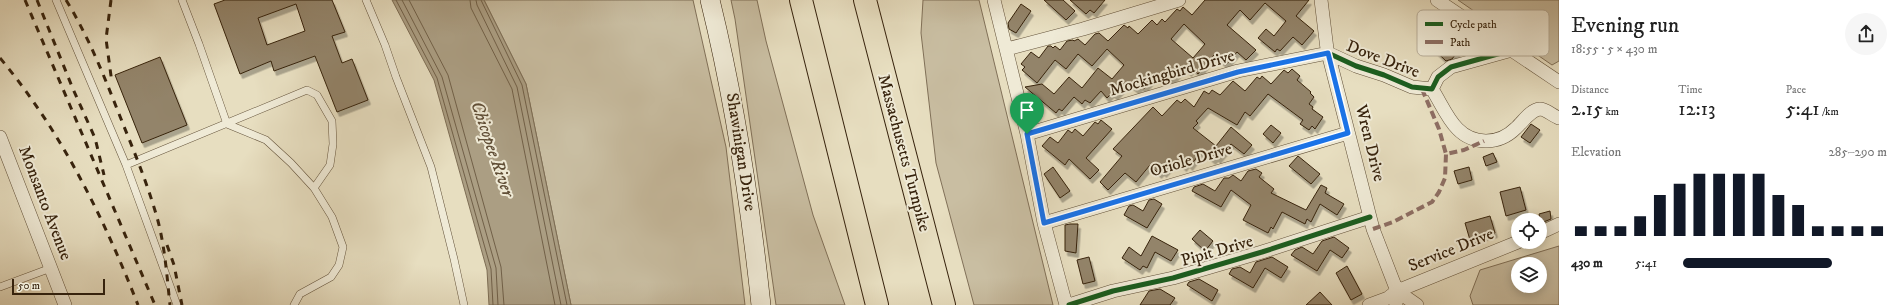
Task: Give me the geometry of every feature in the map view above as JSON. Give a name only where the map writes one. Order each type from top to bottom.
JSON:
[{"type":"highway","points":[[801,0],[877,305]]},
{"type":"highway","name":"Massachusetts Turnpike","points":[[865,0],[944,305]]},
{"type":"main road","name":"Shawinigan Drive","points":[[710,0],[725,57],[735,111],[751,211],[762,305]]},
{"type":"street","points":[[994,0],[1027,134],[1044,223],[1066,305]]},
{"type":"street","points":[[1007,49],[1083,29],[1179,0]]},
{"type":"street","name":"Wren Drive","points":[[1321,0],[1328,53],[1348,133],[1370,217],[1385,264],[1397,291]]},
{"type":"street","points":[[1437,0],[1452,10]]},
{"type":"street","name":"Dove Drive","points":[[1328,53],[1356,66],[1384,75],[1412,87],[1432,89],[1438,77],[1451,67],[1490,56]]},
{"type":"street","name":"Mockingbird Drive","points":[[1027,134],[1238,72],[1328,53]]},
{"type":"street","points":[[1521,56],[1559,82]]},
{"type":"street","points":[[1432,89],[1457,129],[1467,137],[1478,140],[1491,141],[1503,138],[1514,131],[1525,118],[1541,109],[1559,118]]},
{"type":"street","name":"Oriole Drive","points":[[1044,223],[1348,133]]},
{"type":"street","name":"Monsanto Avenue","points":[[0,137],[65,305]]},
{"type":"street","name":"Pipit Drive","points":[[1069,305],[1255,255],[1370,217]]},
{"type":"street","points":[[1547,230],[1559,224]]},
{"type":"street","name":"Service Drive","points":[[1369,305],[1388,298],[1397,291],[1511,245]]},
{"type":"street","points":[[1396,305],[1397,291]]},
{"type":"street","points":[[1397,291],[1417,305]]},
{"type":"lane","points":[[56,0],[126,165],[177,305]]},
{"type":"lane","points":[[182,0],[199,44],[226,124],[266,140],[291,163],[314,188],[332,217],[343,247],[339,265],[331,277],[300,294],[294,305]]},
{"type":"lane","points":[[366,0],[385,45],[431,167],[464,305]]},
{"type":"lane","points":[[126,165],[307,90],[317,95],[332,121],[333,144],[330,165],[314,188]]},
{"type":"lane","points":[[0,287],[51,268]]},
{"type":"shaded area","points":[[484,0],[693,0],[726,147],[745,305],[571,305],[526,84]]},
{"type":"shaded area","points":[[731,0],[757,0],[766,41],[813,215],[845,305],[776,305]]},
{"type":"shaded area","points":[[923,0],[979,0],[1053,305],[974,305],[936,163],[921,33]]},
{"type":"shaded area","points":[[1458,0],[1559,0],[1559,61],[1552,65],[1539,56],[1549,56],[1549,10],[1472,10]]},
{"type":"shaded area","points":[[1559,246],[1559,305],[1473,305],[1470,296],[1480,270],[1511,261],[1511,293],[1547,293],[1547,257],[1523,257]]},
{"type":"water","name":"Chicopee River","points":[[392,0],[484,0],[526,84],[571,305],[489,305],[487,270],[434,80]]},
{"type":"building","points":[[225,0],[332,0],[345,32],[332,36],[342,63],[352,59],[368,100],[337,112],[315,56],[274,71],[271,61],[240,74],[214,4]],"holes":[[[296,4],[305,31],[267,45],[258,18]]]},
{"type":"building","points":[[1044,0],[1063,0],[1075,11],[1066,20]]},
{"type":"building","points":[[1070,0],[1105,0],[1094,13],[1090,10],[1086,14]]},
{"type":"building","points":[[1205,0],[1309,0],[1296,16],[1314,31],[1302,45],[1293,37],[1280,51],[1277,49],[1275,52],[1258,38],[1266,29],[1274,36],[1286,21],[1265,3],[1250,20],[1240,10],[1227,25],[1256,50],[1246,60],[1237,52],[1226,65],[1214,55],[1198,74],[1192,68],[1189,72],[1184,67],[1171,81],[1167,77],[1164,81],[1156,74],[1144,89],[1140,86],[1137,90],[1128,83],[1115,96],[1112,93],[1107,98],[1101,91],[1090,103],[1085,100],[1082,104],[1074,97],[1062,111],[1059,109],[1056,113],[1025,87],[1042,84],[1054,94],[1069,77],[1082,88],[1098,68],[1112,79],[1124,65],[1107,49],[1092,66],[1078,54],[1066,69],[1055,60],[1037,83],[1022,70],[1025,67],[1021,64],[1031,52],[1039,58],[1048,46],[1053,48],[1055,46],[1060,50],[1067,41],[1074,41],[1078,39],[1085,45],[1095,34],[1099,33],[1108,41],[1124,25],[1128,28],[1129,26],[1138,34],[1152,20],[1157,25],[1162,19],[1165,22],[1177,9],[1180,11],[1183,7],[1192,15]],"holes":[[[1184,24],[1205,44],[1193,58],[1171,39]]]},
{"type":"building","points":[[1021,4],[1031,11],[1016,33],[1009,29],[1008,23]]},
{"type":"building","points":[[1441,56],[1454,56],[1452,59],[1446,61]]},
{"type":"building","points":[[160,57],[187,125],[142,143],[115,75]]},
{"type":"building","points":[[1292,69],[1300,76],[1297,80],[1311,92],[1310,93],[1314,97],[1309,104],[1313,107],[1312,109],[1323,117],[1315,129],[1312,126],[1309,130],[1300,124],[1303,120],[1268,94],[1250,116],[1245,112],[1237,125],[1208,108],[1196,121],[1198,123],[1193,128],[1216,146],[1231,127],[1252,145],[1244,154],[1231,144],[1218,159],[1216,157],[1213,160],[1202,151],[1190,166],[1187,163],[1184,167],[1176,160],[1164,173],[1162,171],[1159,174],[1150,165],[1136,182],[1125,173],[1108,190],[1100,182],[1122,156],[1113,149],[1153,107],[1162,116],[1177,100],[1181,103],[1185,99],[1194,107],[1204,91],[1209,94],[1212,90],[1220,95],[1233,81],[1245,91],[1257,77],[1260,79],[1262,76],[1271,84],[1284,70],[1288,73]]},
{"type":"building","points":[[1101,120],[1112,129],[1086,158],[1099,170],[1090,179],[1069,159],[1065,165],[1042,146],[1050,137],[1058,143],[1068,130],[1072,133],[1075,129],[1083,136],[1095,122],[1098,124]]},
{"type":"building","points":[[1531,124],[1540,130],[1530,143],[1521,137]]},
{"type":"building","points":[[1271,125],[1281,133],[1273,143],[1263,134]]},
{"type":"building","points":[[1493,153],[1497,162],[1486,166],[1483,157]]},
{"type":"building","points":[[1298,156],[1320,174],[1311,184],[1289,166]]},
{"type":"building","points":[[1053,167],[1070,191],[1060,198],[1044,174]]},
{"type":"building","points":[[1469,167],[1472,180],[1458,184],[1454,171]]},
{"type":"building","points":[[1256,169],[1262,173],[1259,177],[1274,189],[1271,193],[1306,210],[1321,185],[1327,188],[1325,193],[1344,204],[1337,215],[1320,204],[1311,222],[1307,219],[1305,224],[1282,212],[1273,229],[1271,227],[1268,233],[1243,220],[1251,205],[1231,190],[1221,207],[1192,191],[1194,187],[1203,184],[1215,191],[1224,178],[1229,178],[1233,175],[1241,181],[1248,171]]},
{"type":"building","points":[[1520,187],[1526,210],[1511,213],[1511,214],[1506,216],[1500,192]]},
{"type":"building","points":[[1154,199],[1162,204],[1147,228],[1124,215],[1129,206],[1133,205],[1143,211],[1149,200]]},
{"type":"building","points":[[1550,211],[1551,219],[1547,221],[1547,213],[1543,213]]},
{"type":"building","points":[[1490,216],[1495,233],[1470,240],[1465,223]]},
{"type":"building","points":[[1078,224],[1076,253],[1065,251],[1065,225]]},
{"type":"building","points":[[1200,230],[1213,241],[1205,251],[1192,239]]},
{"type":"building","points":[[1152,236],[1178,250],[1171,261],[1155,252],[1147,268],[1143,266],[1140,270],[1122,258],[1129,247],[1141,256]]},
{"type":"building","points":[[1334,237],[1349,248],[1342,258],[1330,250],[1317,271],[1291,255],[1295,250],[1302,247],[1313,254],[1322,241]]},
{"type":"building","points":[[1089,257],[1095,281],[1083,284],[1077,260]]},
{"type":"building","points":[[1272,257],[1288,267],[1281,278],[1265,268],[1253,288],[1229,274],[1232,269],[1240,267],[1250,273],[1256,262]]},
{"type":"building","points":[[1347,266],[1362,294],[1351,300],[1336,273]]},
{"type":"building","points":[[1199,279],[1218,290],[1212,301],[1187,285],[1189,282]]},
{"type":"building","points":[[1160,289],[1175,298],[1170,305],[1140,305],[1149,291]]},
{"type":"building","points":[[1320,292],[1332,305],[1306,305]]},
{"type":"railway","points":[[25,0],[155,305]]},
{"type":"railway","points":[[37,0],[73,89],[95,138],[104,175]]},
{"type":"railway","points":[[66,0],[83,30],[97,60],[151,196],[158,221],[166,263],[170,305]]},
{"type":"railway","points":[[111,0],[106,39],[112,83]]},
{"type":"railway","points":[[0,58],[42,115],[79,176],[110,239],[138,305]]},
{"type":"railway","points":[[167,245],[174,265],[182,305]]},
{"type":"marked path","points":[[1422,89],[1439,129],[1446,154]]},
{"type":"marked path","points":[[1373,229],[1393,222],[1432,202],[1439,192],[1445,178],[1446,154],[1464,150],[1484,141]]},
{"type":"cycle path","points":[[1027,134],[1238,71],[1328,53],[1356,66],[1384,75],[1412,87],[1432,89],[1438,77],[1451,67],[1490,56]]},
{"type":"cycle path","points":[[1044,223],[1348,133]]},
{"type":"cycle path","points":[[1069,305],[1113,291],[1173,278],[1262,252],[1370,217]]},
{"type":"route","points":[[1328,53],[1348,133],[1250,163],[1187,179],[1044,223],[1027,134],[1238,72],[1328,53]]}]
